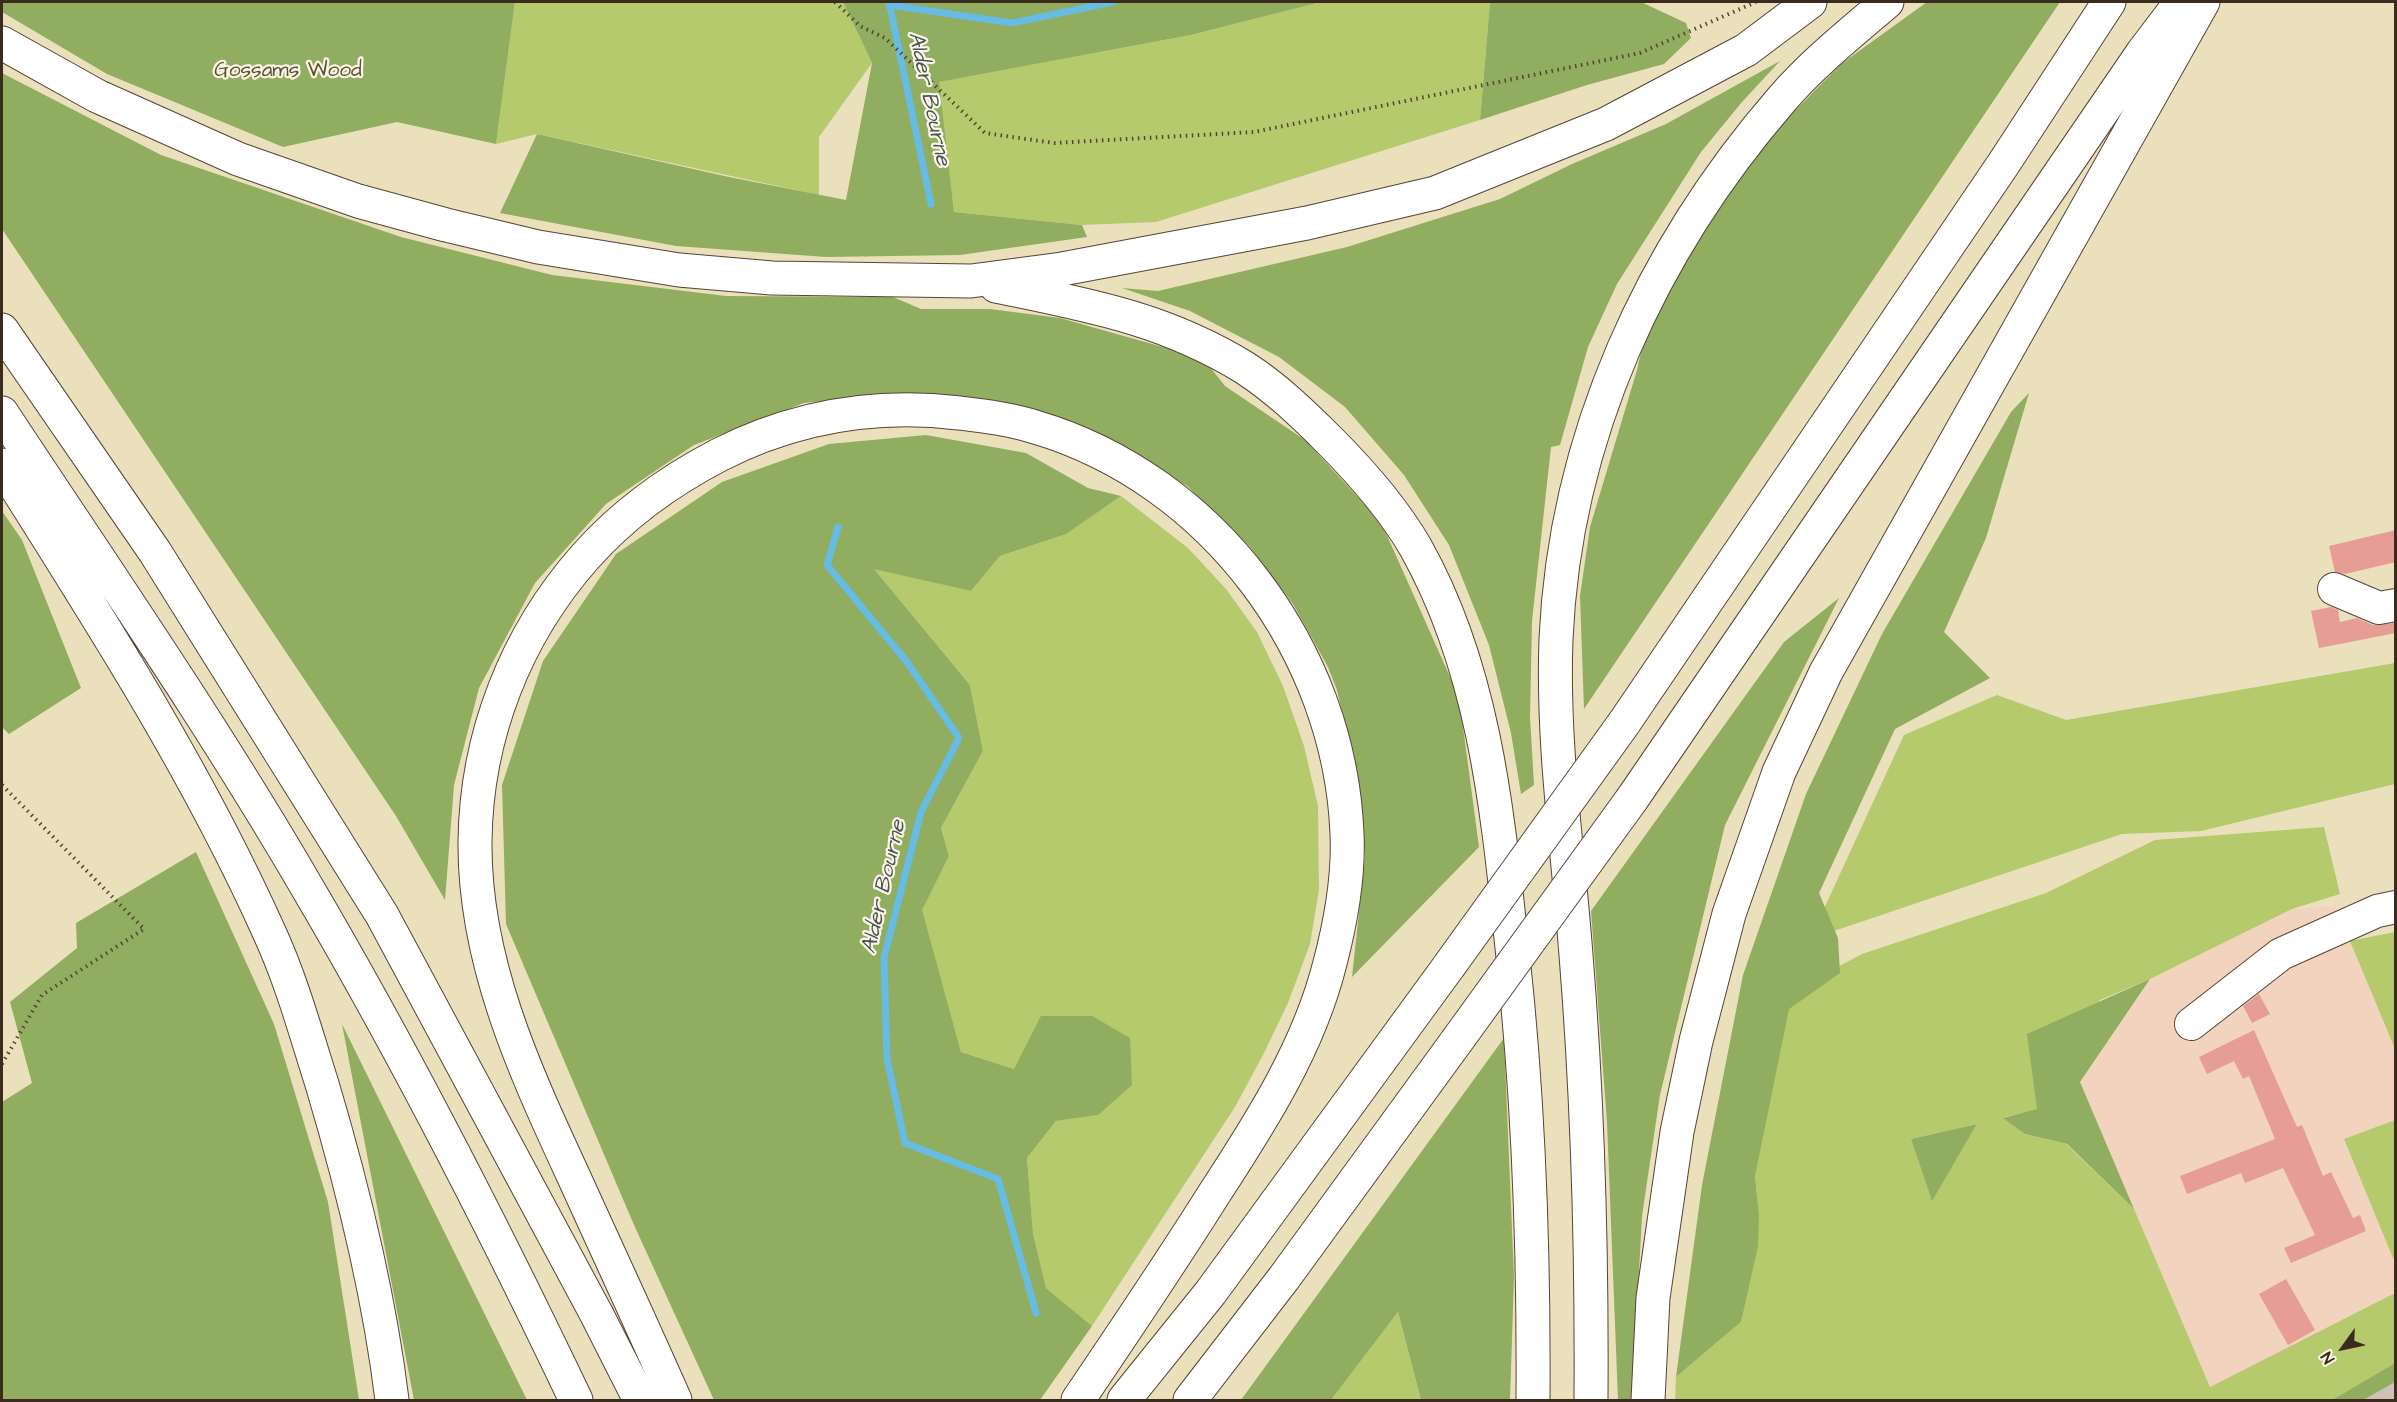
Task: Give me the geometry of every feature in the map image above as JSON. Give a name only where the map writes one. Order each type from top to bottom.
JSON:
[{"type":"highway","points":[[2,43],[97,96],[238,159],[358,201],[446,225],[549,249],[679,270],[772,278],[971,281],[1062,268],[1307,223],[1435,193],[1606,124],[1746,50],[1810,2]]},
{"type":"highway","points":[[1591,1401],[1592,1272],[1585,1099],[1556,710],[1558,615],[1571,518],[1591,433],[1612,373],[1634,323],[1671,251],[1712,189],[1782,99],[1887,2]]},
{"type":"highway","points":[[1124,1401],[1211,1292],[1624,723],[2004,164],[2109,2]]},
{"type":"highway","points":[[1190,1401],[1284,1278],[1632,799],[2136,62],[2181,2]]},
{"type":"highway","points":[[1648,1401],[1653,1298],[1677,1132],[1686,1087],[1729,914],[1779,772],[1844,641],[2203,2]]},
{"type":"highway","points":[[971,281],[1085,304],[1139,318],[1211,348],[1248,370],[1298,409],[1370,483],[1405,531],[1431,578],[1459,643],[1471,683],[1500,828],[1520,1024],[1529,1161],[1533,1401]]},
{"type":"highway","points":[[2,330],[155,552],[382,915],[592,1305],[640,1401]]},
{"type":"highway","points":[[675,1401],[536,1095],[502,1007],[493,977],[479,906],[475,840],[477,801],[490,729],[526,639],[554,595],[593,548],[651,497],[694,468],[745,442],[775,431],[847,413],[909,410],[983,416],[1038,427],[1057,434],[1117,462],[1194,515],[1238,559],[1257,583],[1295,642],[1320,698],[1341,778],[1347,839],[1343,901],[1329,968],[1311,1019],[1284,1078],[1244,1148],[1163,1276],[1078,1401]]},
{"type":"highway","points":[[2,413],[172,669],[303,879],[419,1087],[522,1287],[576,1401]]},
{"type":"highway","points":[[2,465],[124,660],[206,805],[271,935],[296,998],[346,1164],[363,1231],[377,1303],[392,1401]]},
{"type":"lane","points":[[2334,589],[2379,608],[2396,605]]},
{"type":"lane","points":[[2191,1024],[2281,954],[2377,911],[2396,907]]},
{"type":"path","points":[[835,2],[860,26],[883,37],[985,133],[1054,143],[1254,132],[1640,53],[1756,2]]},
{"type":"path","points":[[2,785],[144,929],[42,995],[2,1064]]},
{"type":"shaded area","points":[[2336,906],[2395,1049],[2395,1120],[2344,1139],[2395,1263],[2395,1293],[2210,1387],[2080,1082],[2150,979],[2292,909]]},
{"type":"shaded area","points":[[2395,1382],[2395,1400],[2363,1400],[2383,1387]]},
{"type":"green space","name":"Gossams Wood","points":[[2,2],[515,2],[496,144],[397,122],[283,147],[107,74],[2,12]]},
{"type":"green space","points":[[515,2],[843,2],[872,63],[819,137],[819,195],[537,134],[496,144]]},
{"type":"green space","points":[[843,2],[1321,2],[1191,35],[939,82],[954,212],[1082,225],[1087,237],[960,255],[826,257],[676,246],[500,213],[537,134],[729,177],[846,200],[872,63]]},
{"type":"green space","points":[[1321,2],[1490,2],[1480,120],[1156,222],[1082,225],[954,212],[938,82],[1191,35]]},
{"type":"green space","points":[[1490,2],[1641,2],[1686,23],[1691,38],[1664,64],[1587,85],[1480,120]]},
{"type":"green space","points":[[1927,2],[2060,2],[1584,709],[1580,596],[1590,527],[1637,370],[1645,334],[1683,264],[1728,192],[1778,128],[1841,64]]},
{"type":"green space","points":[[1780,61],[1742,102],[1701,152],[1617,284],[1588,347],[1560,445],[1551,447],[1532,621],[1530,717],[1534,785],[1521,794],[1511,733],[1489,645],[1449,545],[1404,475],[1345,407],[1279,357],[1190,311],[1122,288],[1158,291],[1347,247],[1500,199],[1572,164],[1666,124]]},
{"type":"green space","points":[[2,73],[161,155],[401,237],[552,275],[726,296],[893,297],[921,309],[990,309],[1060,318],[1170,349],[1210,367],[1225,386],[1305,440],[1381,522],[1459,697],[1479,847],[1352,977],[1365,857],[1356,777],[1337,690],[1328,667],[1293,604],[1249,546],[1187,486],[1112,441],[1012,405],[904,393],[804,403],[694,445],[606,504],[535,583],[479,688],[454,785],[445,900],[396,816],[2,229]]},
{"type":"green space","points":[[2029,393],[1986,538],[1944,632],[1990,678],[1895,729],[1819,893],[1838,938],[1840,973],[1789,1009],[1755,1176],[1759,1214],[1758,1246],[1741,1322],[1676,1377],[1702,1185],[1743,975],[1806,794],[1882,634],[2011,412]]},
{"type":"green space","points":[[926,435],[1026,453],[1088,488],[1121,496],[1066,534],[1000,556],[971,591],[874,569],[970,685],[983,751],[941,828],[949,856],[922,910],[961,1052],[1014,1069],[1041,1016],[1092,1016],[1130,1038],[1132,1085],[1098,1115],[1056,1121],[1027,1158],[1033,1233],[1046,1288],[1092,1326],[1040,1400],[714,1400],[634,1225],[506,924],[502,785],[543,661],[616,554],[722,482],[829,444]]},
{"type":"green space","points":[[1121,496],[1188,548],[1226,589],[1257,632],[1283,686],[1304,746],[1318,806],[1319,890],[1310,944],[1288,1003],[1264,1053],[1235,1107],[1092,1326],[1046,1288],[1033,1233],[1027,1158],[1056,1121],[1097,1115],[1014,1069],[961,1052],[921,910],[949,856],[941,828],[983,751],[970,685],[873,568],[971,591],[1000,556],[1065,534]]},
{"type":"green space","points":[[2,511],[22,540],[81,688],[9,734],[2,727]]},
{"type":"green space","points":[[1839,598],[1725,825],[1660,1095],[1642,1216],[1632,1400],[1618,1400],[1607,1122],[1591,911],[1784,642]]},
{"type":"green space","points":[[2395,663],[2395,784],[2201,831],[2122,834],[1810,939],[1904,735],[1997,695],[2066,720]]},
{"type":"green space","points":[[2324,827],[2340,894],[2292,909],[2150,979],[2100,1000],[2037,1110],[2004,1117],[2025,1134],[2066,1144],[2134,1209],[2210,1387],[2395,1293],[2395,1363],[2332,1400],[1675,1400],[1676,1377],[1741,1322],[1759,1214],[1755,1176],[1771,1002],[1862,954],[2046,893],[2155,840]],"holes":[[[1977,1124],[1932,1200],[1911,1139]]]},
{"type":"green space","points":[[196,852],[274,1024],[328,1202],[359,1400],[2,1400],[2,1102],[32,1083],[10,1002],[77,948],[76,923]]},
{"type":"green space","points":[[2396,932],[2395,1049],[2350,941]]},
{"type":"green space","points":[[2150,979],[2080,1082],[2134,1209],[2067,1144],[2025,1134],[2003,1118],[2037,1109],[2027,1034]]},
{"type":"green space","points":[[342,1024],[527,1400],[414,1400]]},
{"type":"green space","points":[[1504,1038],[1514,1277],[1510,1400],[1421,1400],[1398,1312],[1331,1400],[1241,1400]]},
{"type":"green space","points":[[2396,1120],[2395,1263],[2344,1139]]},
{"type":"green space","points":[[1977,1124],[1932,1201],[1911,1139]]},
{"type":"green space","points":[[1398,1312],[1421,1400],[1331,1400]]},
{"type":"green space","points":[[2395,1363],[2395,1382],[2363,1400],[2332,1400]]},
{"type":"building","points":[[2396,530],[2396,562],[2345,574],[2335,572],[2329,546]]},
{"type":"building","points":[[2331,607],[2338,610],[2340,622],[2357,618],[2373,625],[2396,623],[2396,633],[2319,648],[2311,611]]},
{"type":"building","points":[[2259,994],[2270,1014],[2252,1023],[2243,1006]]},
{"type":"building","points":[[2254,1030],[2297,1127],[2302,1125],[2323,1176],[2331,1172],[2353,1218],[2360,1215],[2366,1231],[2291,1263],[2284,1248],[2315,1235],[2283,1168],[2245,1183],[2241,1173],[2187,1194],[2180,1176],[2275,1139],[2249,1076],[2243,1079],[2234,1061],[2207,1074],[2199,1057]]},
{"type":"building","points":[[2286,1279],[2315,1330],[2288,1345],[2259,1294]]},
{"type":"waterway","name":"Alder Bourne","points":[[889,2],[931,204]]},
{"type":"waterway","points":[[890,5],[1012,23],[1113,2]]},
{"type":"waterway","name":"Alder Bourne","points":[[838,527],[827,565],[907,662],[959,738],[921,812],[884,958],[887,1059],[905,1143],[998,1179],[1036,1313]]}]
